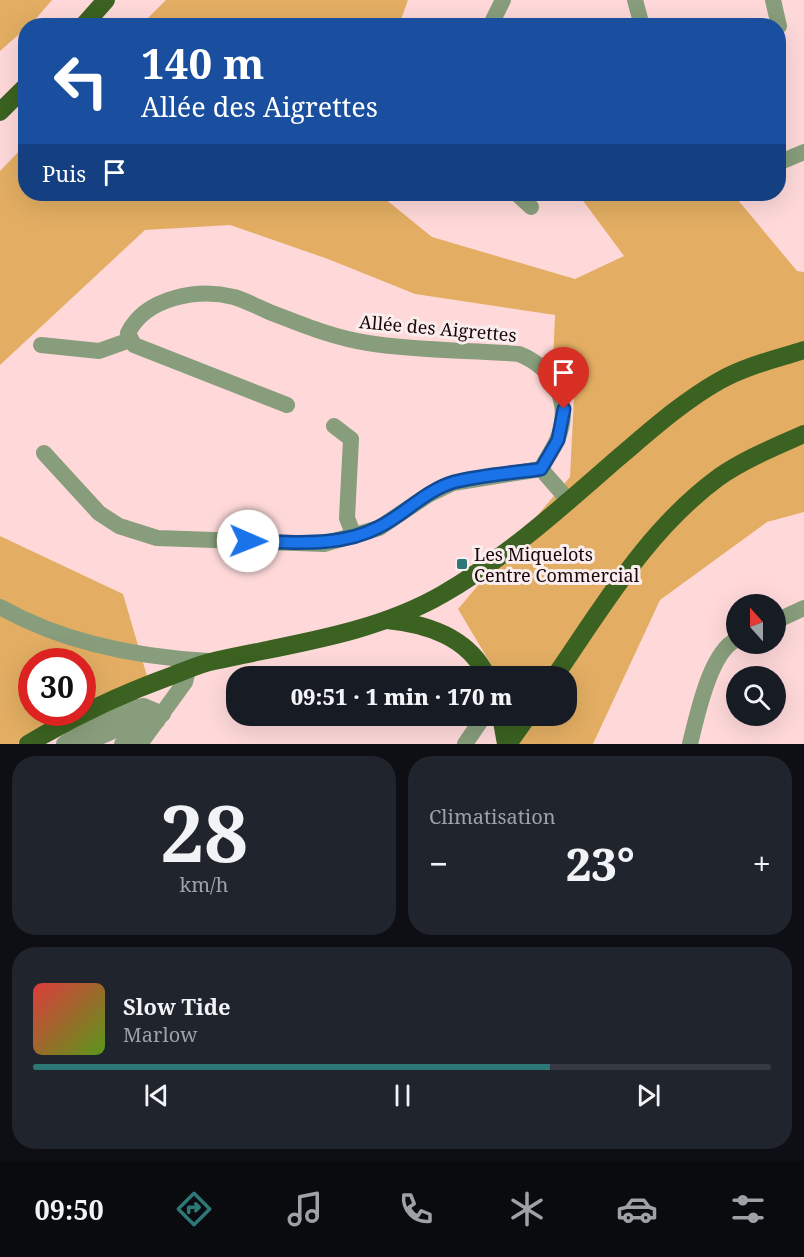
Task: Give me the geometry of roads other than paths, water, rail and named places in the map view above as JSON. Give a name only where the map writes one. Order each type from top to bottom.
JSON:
[{"type":"main road","points":[[90,18],[106,0]]},
{"type":"main road","points":[[0,112],[18,94]]},
{"type":"main road","points":[[28,744],[112,700],[213,661],[245,657],[385,620],[427,603],[467,579],[523,539],[668,416],[720,380],[804,350]]},
{"type":"main road","points":[[562,666],[637,557],[686,503],[746,460],[804,434]]},
{"type":"main road","points":[[385,620],[408,622],[447,635],[467,648],[482,666]]},
{"type":"main road","points":[[503,726],[507,744]]},
{"type":"main road","points":[[507,744],[520,726]]},
{"type":"street","points":[[494,18],[503,0]]},
{"type":"street","points":[[635,0],[640,18]]},
{"type":"street","points":[[773,0],[777,18]]},
{"type":"street","points":[[786,160],[804,152]]},
{"type":"street","points":[[525,201],[531,207]]},
{"type":"street","name":"Allée des Aigrettes","points":[[130,340],[128,333],[132,325],[152,308],[181,297],[213,295],[234,297],[327,334],[369,344],[519,354],[533,359],[545,371],[561,395],[563,420],[558,440],[541,469]]},
{"type":"street","points":[[41,345],[99,351],[130,340],[134,345],[287,405]]},
{"type":"street","points":[[334,426],[351,439],[347,518],[354,536]]},
{"type":"street","points":[[44,453],[99,513],[119,526],[157,538],[324,544],[379,528],[428,495],[453,483],[541,469],[568,501]]},
{"type":"street","points":[[0,607],[58,634],[100,647],[169,658],[213,661]]},
{"type":"street","points":[[786,616],[804,608]]},
{"type":"street","points":[[690,744],[713,666],[726,646]]},
{"type":"street","points":[[140,744],[185,682],[188,670]]},
{"type":"street","points":[[75,743],[138,720],[158,721]]},
{"type":"street","points":[[122,744],[131,732],[158,721]]},
{"type":"street","points":[[465,744],[477,726]]},
{"type":"place","name":"Les Miquelots Centre Commercial","points":[[462,564]]}]
